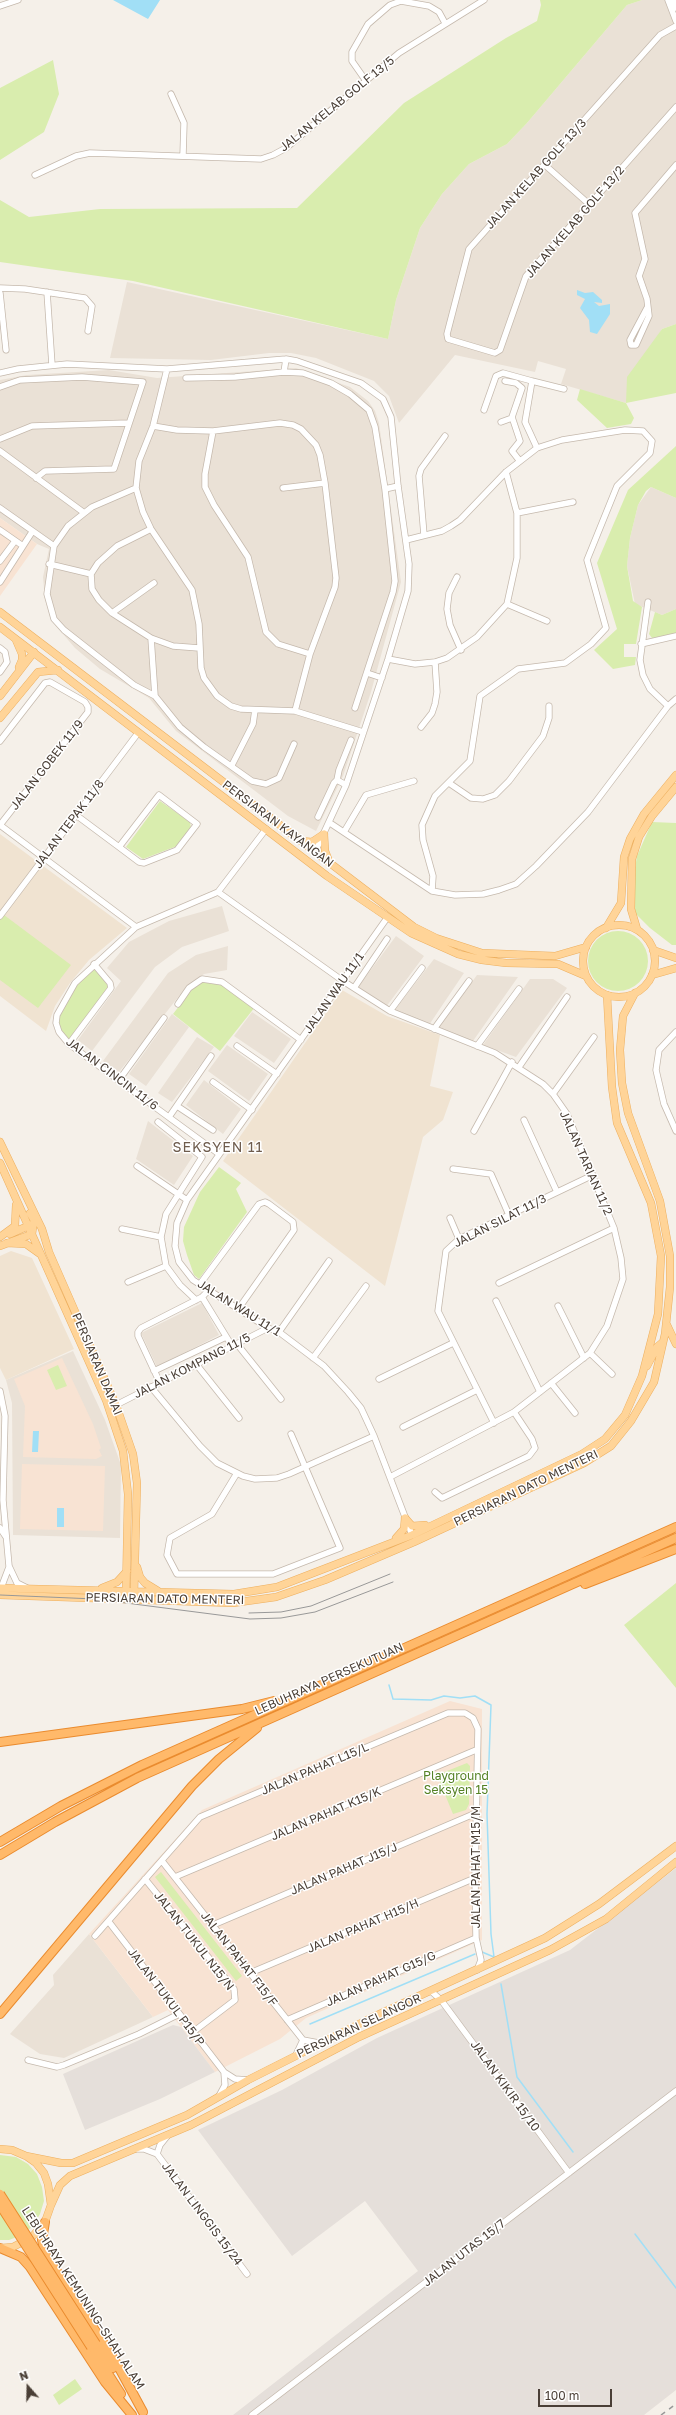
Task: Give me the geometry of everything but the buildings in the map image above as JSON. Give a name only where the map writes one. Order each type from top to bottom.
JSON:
[{"type":"highway","name":"LEBUHRAYA PERSEKUTUAN","points":[[0,1842],[100,1785],[293,1697],[676,1527]]},
{"type":"highway","name":"LEBUHRAYA PERSEKUTUAN","points":[[0,1855],[98,1797],[267,1720],[579,1583],[676,1538]]},
{"type":"highway","points":[[579,1583],[589,1584],[676,1549]]},
{"type":"highway","points":[[0,1741],[20,1740],[242,1709],[293,1697]]},
{"type":"highway","points":[[0,2014],[192,1786],[219,1759],[267,1720]]},
{"type":"highway","name":"LEBUHRAYA KEMUNING–SHAH ALAM","points":[[0,2194],[94,2345],[133,2415]]},
{"type":"highway","name":"LEBUHRAYA KEMUNING–SHAH ALAM","points":[[0,2205],[94,2345],[144,2413]]},
{"type":"highway","points":[[45,2222],[42,2240],[45,2253],[117,2364],[144,2413]]},
{"type":"highway","points":[[0,2248],[20,2257],[30,2267],[105,2382],[133,2415]]},
{"type":"main road","name":"PERSIARAN KAYANGAN","points":[[0,612],[414,927],[459,946],[482,953],[555,956],[586,947]]},
{"type":"main road","name":"PERSIARAN KAYANGAN","points":[[0,627],[328,876],[387,918],[411,933],[458,954],[506,963],[558,964],[586,976]]},
{"type":"main road","points":[[11,681],[22,660],[20,649],[14,637]]},
{"type":"main road","points":[[0,696],[34,652],[39,650],[56,654]]},
{"type":"main road","points":[[0,718],[38,672],[58,670]]},
{"type":"main road","points":[[606,928],[621,903],[624,857],[630,839],[644,814],[676,775]]},
{"type":"main road","points":[[637,929],[631,909],[632,859],[639,837],[652,816],[676,787]]},
{"type":"main road","points":[[300,840],[312,842],[324,834]]},
{"type":"main road","points":[[324,834],[325,851],[330,863]]},
{"type":"main road","points":[[315,852],[316,861],[328,876]]},
{"type":"main road","points":[[625,925],[637,929],[646,937],[653,950],[654,967],[652,976],[644,986],[635,993],[616,996],[607,995],[595,987],[586,976],[583,962],[586,947],[597,932],[606,928],[625,925]]},
{"type":"main road","points":[[653,950],[676,958]]},
{"type":"main road","points":[[652,976],[676,968]]},
{"type":"main road","name":"PERSIARAN DATO MENTERI","points":[[0,1590],[130,1600],[233,1602],[276,1598],[325,1580],[407,1545],[584,1463],[611,1446],[632,1420],[654,1382],[661,1350],[671,1343],[666,1321],[670,1256],[660,1201],[628,1113],[622,1082],[620,1050],[623,1016],[635,993]]},
{"type":"main road","name":"PERSIARAN DATO MENTERI","points":[[0,1590],[28,1588],[234,1594],[277,1587],[412,1534],[582,1454],[605,1439],[625,1415],[643,1373],[658,1314],[661,1256],[651,1203],[617,1123],[612,1087],[607,995]]},
{"type":"main road","name":"PERSIARAN DAMAI","points":[[0,1142],[46,1238],[48,1251],[116,1405],[133,1454],[137,1483],[134,1555],[130,1600]]},
{"type":"main road","name":"PERSIARAN DAMAI","points":[[0,1162],[106,1400],[123,1451],[128,1494],[126,1571],[130,1591]]},
{"type":"main road","points":[[4,1245],[31,1229],[34,1220],[26,1202],[26,1194]]},
{"type":"main road","points":[[0,1238],[16,1226],[16,1198]]},
{"type":"main road","points":[[0,1238],[31,1229],[39,1233],[48,1251]]},
{"type":"main road","points":[[4,1245],[26,1244],[41,1255]]},
{"type":"main road","points":[[658,1314],[658,1333],[671,1343]]},
{"type":"main road","points":[[666,1321],[671,1343]]},
{"type":"main road","points":[[643,1373],[657,1347],[671,1343]]},
{"type":"main road","points":[[405,1518],[412,1526],[416,1527],[438,1522]]},
{"type":"main road","points":[[383,1546],[402,1533],[405,1518]]},
{"type":"main road","points":[[412,1534],[415,1538],[420,1538]]},
{"type":"main road","points":[[407,1545],[411,1540],[412,1534]]},
{"type":"main road","points":[[134,1555],[140,1577],[144,1583],[160,1592]]},
{"type":"main road","points":[[94,1590],[117,1582],[126,1571]]},
{"type":"main road","name":"PERSIARAN SELANGOR","points":[[0,2149],[12,2150],[26,2156],[61,2163],[73,2163],[167,2124],[320,2043],[545,1938],[599,1904],[676,1846]]},
{"type":"main road","name":"PERSIARAN SELANGOR","points":[[45,2222],[51,2205],[64,2180],[169,2135],[359,2037],[550,1950],[606,1919],[676,1862]]},
{"type":"main road","points":[[26,2156],[44,2173],[50,2194],[51,2205]]},
{"type":"main road","points":[[0,2248],[13,2247],[22,2243],[32,2237],[45,2222]]},
{"type":"street","points":[[0,6],[18,0]]},
{"type":"street","name":"JALAN KELAB GOLF 13/5","points":[[36,175],[76,156],[90,153],[261,158],[273,156],[286,148],[399,53],[484,0]]},
{"type":"street","points":[[668,0],[676,21]]},
{"type":"street","points":[[673,0],[676,8]]},
{"type":"street","points":[[366,81],[352,61],[352,52],[368,24],[390,5],[401,1],[429,6],[439,12],[445,23]]},
{"type":"street","name":"JALAN KELAB GOLF 13/3","points":[[500,350],[495,353],[448,339],[447,334],[469,249],[545,166],[660,35],[667,33],[676,26]]},
{"type":"street","points":[[171,94],[184,124],[183,155]]},
{"type":"street","name":"JALAN KELAB GOLF 13/2","points":[[500,350],[526,276],[676,107]]},
{"type":"street","points":[[647,308],[630,340],[631,345],[636,345],[649,316],[647,299],[639,276],[645,259],[634,216],[676,165]]},
{"type":"street","points":[[545,166],[590,205]]},
{"type":"street","points":[[0,288],[47,292],[85,298],[90,301],[92,306],[88,331]]},
{"type":"street","points":[[47,292],[52,364]]},
{"type":"street","points":[[0,293],[6,350]]},
{"type":"street","points":[[0,373],[52,364],[108,365],[167,369],[286,359],[310,365],[361,383],[383,399],[391,418],[398,486],[410,564],[409,584],[388,659],[346,785],[330,823],[315,852]]},
{"type":"street","points":[[284,372],[286,359]]},
{"type":"street","points":[[167,369],[162,384],[153,426],[139,461],[136,488],[143,512],[151,530],[192,590],[200,624],[199,648],[201,668],[204,678],[217,696],[231,706],[255,710],[295,711],[364,732]]},
{"type":"street","points":[[186,378],[235,377],[284,372],[303,373],[331,383],[350,394],[369,410],[375,426],[385,489],[395,581],[394,592],[354,708]]},
{"type":"street","points":[[484,410],[496,376],[503,373],[564,389]]},
{"type":"street","points":[[0,387],[20,380],[82,377],[141,380],[143,384],[114,469],[45,471],[36,478]]},
{"type":"street","points":[[506,381],[516,383],[522,388],[512,418],[520,441],[512,451],[519,460]]},
{"type":"street","points":[[532,381],[525,422],[537,448]]},
{"type":"street","points":[[501,422],[512,418]]},
{"type":"street","points":[[0,439],[32,426],[129,423]]},
{"type":"street","points":[[153,426],[177,430],[213,431],[267,424],[293,424],[312,438],[316,444],[326,483],[336,578],[335,587],[310,654],[295,711]]},
{"type":"street","points":[[406,540],[442,531],[460,520],[506,472],[519,460],[537,448],[562,440],[636,429],[648,435],[652,447],[650,453],[617,486],[587,560],[606,628],[591,644],[565,663],[518,669],[483,692],[477,704],[472,757],[467,765],[435,796],[422,825],[423,840],[433,876],[432,891]]},
{"type":"street","points":[[213,431],[205,474],[205,487],[214,505],[248,557],[266,632],[278,644],[310,654]]},
{"type":"street","points":[[424,535],[419,476],[421,469],[445,436]]},
{"type":"street","points":[[0,451],[83,512]]},
{"type":"street","points":[[388,659],[399,662],[435,662],[461,650],[491,624],[507,604],[517,558],[516,513],[506,472]]},
{"type":"street","points":[[283,488],[326,483]]},
{"type":"street","points":[[385,489],[398,486]]},
{"type":"street","points":[[136,488],[103,501],[83,512],[68,526],[54,546],[49,564],[47,594],[54,619],[75,640],[134,684],[155,696],[180,728],[252,780],[270,783],[278,778],[294,744]]},
{"type":"street","points":[[516,513],[573,502]]},
{"type":"street","points":[[0,508],[31,534],[54,546]]},
{"type":"street","points":[[0,530],[15,541],[24,544]]},
{"type":"street","points":[[151,530],[127,540],[107,553],[98,563],[91,574],[95,595],[112,613],[151,638],[173,646],[199,648]]},
{"type":"street","points":[[0,582],[31,534]]},
{"type":"street","points":[[0,561],[15,541]]},
{"type":"street","points":[[49,564],[91,574]]},
{"type":"street","points":[[457,576],[449,593],[447,609],[448,621],[461,650]]},
{"type":"street","points":[[112,613],[154,583]]},
{"type":"street","points":[[648,602],[641,644],[640,660],[643,676],[650,689],[668,706]]},
{"type":"street","points":[[507,604],[547,621]]},
{"type":"street","points":[[641,644],[676,636]]},
{"type":"street","points":[[151,638],[155,696]]},
{"type":"street","points":[[0,648],[5,652],[7,662],[0,672]]},
{"type":"street","points":[[421,728],[432,713],[435,704],[437,692],[435,662]]},
{"type":"street","points":[[367,673],[382,678]]},
{"type":"street","name":"JALAN GOBEK 11/9","points":[[0,741],[45,683],[50,682],[85,702],[88,707],[88,712],[0,825]]},
{"type":"street","points":[[330,823],[432,891],[455,895],[483,894],[516,884],[536,866],[588,812],[668,706],[676,700]]},
{"type":"street","points":[[449,783],[471,798],[483,799],[495,795],[509,781],[542,736],[549,718],[549,706]]},
{"type":"street","points":[[232,765],[253,724],[255,710]]},
{"type":"street","name":"JALAN TEPAK 11/8","points":[[0,916],[138,733]]},
{"type":"street","points":[[318,817],[331,787],[337,780],[339,770],[351,740]]},
{"type":"street","points":[[337,780],[346,785]]},
{"type":"street","points":[[344,832],[366,795],[414,781]]},
{"type":"street","points":[[76,815],[119,847],[144,863],[180,848],[197,824],[159,795],[119,847]]},
{"type":"street","points":[[0,825],[136,927]]},
{"type":"street","points":[[218,892],[266,828]]},
{"type":"street","name":"JALAN TARIAN 11/2","points":[[218,892],[343,982],[390,1011],[434,1028],[512,1062],[553,1094],[567,1114],[614,1228],[621,1258],[622,1279],[607,1326],[590,1352],[514,1412],[390,1477]]},
{"type":"street","name":"JALAN CINCIN 11/6","points":[[218,892],[136,927],[75,983],[57,1015],[56,1023],[59,1032],[69,1044],[219,1154]]},
{"type":"street","name":"JALAN WAU 11/1","points":[[387,918],[187,1200],[177,1223],[175,1246],[183,1268],[208,1291],[238,1308],[268,1328],[279,1332],[336,1378],[361,1408],[374,1436],[412,1534]]},
{"type":"street","points":[[354,988],[387,939]]},
{"type":"street","points":[[69,1044],[111,988],[110,983],[94,964]]},
{"type":"street","points":[[390,1011],[422,968]]},
{"type":"street","points":[[178,1004],[190,988],[202,979],[222,982],[301,1040]]},
{"type":"street","points":[[434,1028],[469,981]]},
{"type":"street","points":[[477,1046],[519,989]]},
{"type":"street","points":[[519,1067],[567,997]]},
{"type":"street","points":[[118,1080],[164,1018]]},
{"type":"street","points":[[676,1032],[659,1050],[656,1070],[664,1104],[676,1132]]},
{"type":"street","points":[[553,1094],[594,1037]]},
{"type":"street","points":[[237,1046],[277,1074]]},
{"type":"street","points":[[169,1117],[211,1056]]},
{"type":"street","points":[[474,1131],[512,1062]]},
{"type":"street","points":[[213,1082],[252,1110]]},
{"type":"street","points":[[177,1106],[214,1130]]},
{"type":"street","points":[[524,1120],[557,1192]]},
{"type":"street","points":[[158,1122],[202,1157],[177,1194],[166,1214],[161,1237],[166,1266],[176,1281],[199,1299],[226,1337],[281,1399]]},
{"type":"street","points":[[137,1166],[187,1200]]},
{"type":"street","points":[[453,1168],[491,1174],[509,1215]]},
{"type":"street","name":"JALAN SILAT 11/3","points":[[494,1423],[437,1308],[446,1251],[459,1239],[593,1175]]},
{"type":"street","points":[[200,1284],[259,1204],[265,1202],[293,1222],[295,1227],[238,1308]]},
{"type":"street","points":[[450,1218],[459,1239]]},
{"type":"street","points":[[499,1283],[614,1228]]},
{"type":"street","points":[[122,1229],[161,1237]]},
{"type":"street","points":[[279,1332],[329,1261]]},
{"type":"street","points":[[128,1282],[166,1266]]},
{"type":"street","points":[[313,1358],[366,1286]]},
{"type":"street","points":[[160,1383],[138,1336],[138,1332],[141,1328],[199,1299],[208,1291]]},
{"type":"street","points":[[496,1301],[540,1392]]},
{"type":"street","points":[[558,1306],[584,1358]]},
{"type":"street","name":"JALAN KOMPANG 11/5","points":[[116,1405],[268,1328]]},
{"type":"street","points":[[154,1372],[226,1337]]},
{"type":"street","points":[[379,1379],[454,1343]]},
{"type":"street","points":[[590,1352],[612,1374]]},
{"type":"street","points":[[196,1364],[239,1418]]},
{"type":"street","points":[[552,1383],[575,1413]]},
{"type":"street","points":[[151,1387],[200,1446],[217,1463],[237,1473],[254,1479],[266,1480],[289,1474],[374,1436]]},
{"type":"street","points":[[403,1427],[477,1390]]},
{"type":"street","points":[[0,1391],[5,1416],[3,1500],[9,1566],[17,1583],[28,1588]]},
{"type":"street","points":[[435,1492],[442,1498],[529,1456],[534,1448],[532,1439],[514,1412]]},
{"type":"street","points":[[237,1473],[212,1514],[170,1538],[167,1555],[177,1574],[273,1574],[340,1548],[291,1434]]},
{"type":"street","points":[[0,1510],[3,1500]]},
{"type":"street","points":[[0,1528],[7,1539]]},
{"type":"street","points":[[0,1590],[9,1566]]},
{"type":"street","name":"JALAN PAHAT L15/L","points":[[96,1936],[200,1817],[448,1713],[465,1713],[473,1718],[478,1729],[476,1750]]},
{"type":"street","name":"JALAN PAHAT M15/M","points":[[476,1750],[476,1938],[481,1960]]},
{"type":"street","name":"JALAN PAHAT K15/K","points":[[175,1877],[476,1750]]},
{"type":"street","name":"JALAN PAHAT J15/J","points":[[213,1925],[476,1813]]},
{"type":"street","points":[[162,1861],[175,1877]]},
{"type":"street","name":"JALAN PAHAT F15/F","points":[[175,1877],[303,2040]]},
{"type":"street","name":"JALAN PAHAT H15/H","points":[[250,1973],[475,1878]]},
{"type":"street","name":"JALAN TUKUL N15/N","points":[[145,1879],[234,1989],[235,2000],[193,2032]]},
{"type":"street","name":"JALAN TUKUL P15/P","points":[[109,1922],[224,2072]]},
{"type":"street","name":"JALAN PAHAT G15/G","points":[[287,2020],[476,1938]]},
{"type":"street","points":[[477,1970],[481,1960],[490,1964]]},
{"type":"street","name":"JALAN KIKIR 15/10","points":[[432,1992],[441,2000],[569,2173]]},
{"type":"street","points":[[28,2060],[57,2067],[64,2065],[139,2034],[179,2014]]},
{"type":"street","points":[[296,2055],[303,2040],[320,2043]]},
{"type":"street","points":[[224,2072],[235,2079],[248,2080]]},
{"type":"street","points":[[219,2097],[225,2085],[224,2072]]},
{"type":"street","name":"JALAN UTAS 15/7","points":[[252,2415],[676,2092]]},
{"type":"street","name":"JALAN LINGGIS 15/24","points":[[169,2135],[160,2145],[157,2154],[247,2274]]},
{"type":"street","points":[[132,2150],[144,2149],[157,2154]]},
{"type":"shaded area","points":[[642,0],[666,0],[676,29],[676,324],[662,329],[626,403],[561,384],[566,369],[538,361],[535,372],[455,355],[399,423],[389,396],[374,381],[316,358],[291,353],[269,353],[211,360],[110,358],[127,282],[388,339],[396,300],[420,228],[442,194],[469,164],[507,144],[527,123],[627,5]]},
{"type":"shaded area","points":[[296,368],[350,387],[368,401],[375,411],[379,423],[401,582],[371,692],[343,776],[316,831],[288,816],[176,731],[149,698],[100,669],[75,648],[56,626],[45,599],[43,577],[49,549],[37,544],[0,518],[0,380],[27,375],[109,370],[157,378]]},
{"type":"shaded area","points":[[651,487],[676,498],[676,609],[662,615],[635,604],[627,566],[630,538],[638,505]]},
{"type":"shaded area","points":[[0,518],[37,544],[0,596]]},
{"type":"shaded area","points":[[0,834],[127,928],[89,960],[70,983],[55,1006],[46,1031],[0,996]]},
{"type":"shaded area","points":[[222,906],[229,931],[182,947],[155,967],[92,1051],[78,1040],[121,981],[107,968],[129,942],[169,921]]},
{"type":"shaded area","points":[[396,936],[424,956],[386,1007],[358,987]]},
{"type":"shaded area","points":[[228,946],[227,970],[204,974],[187,986],[119,1072],[103,1061],[168,973],[196,955]]},
{"type":"shaded area","points":[[434,959],[464,973],[429,1025],[394,1011]]},
{"type":"shaded area","points":[[477,975],[518,977],[473,1041],[438,1028]]},
{"type":"shaded area","points":[[530,979],[553,979],[567,988],[516,1057],[483,1045]]},
{"type":"shaded area","points":[[342,990],[387,1016],[440,1035],[430,1086],[453,1092],[443,1120],[423,1137],[385,1286],[223,1161]]},
{"type":"shaded area","points":[[252,1012],[291,1039],[274,1063],[234,1036]]},
{"type":"shaded area","points":[[172,1014],[189,1027],[146,1086],[129,1074]]},
{"type":"shaded area","points":[[197,1037],[214,1047],[172,1102],[158,1093]]},
{"type":"shaded area","points":[[227,1045],[268,1074],[249,1101],[208,1071]]},
{"type":"shaded area","points":[[204,1080],[241,1109],[223,1134],[186,1105]]},
{"type":"shaded area","points":[[148,1121],[193,1156],[174,1185],[136,1159]]},
{"type":"shaded area","points":[[11,1251],[32,1258],[74,1349],[6,1380],[0,1368],[0,1256]]},
{"type":"shaded area","points":[[202,1303],[219,1335],[157,1367],[141,1333]]},
{"type":"shaded area","points":[[73,1351],[105,1420],[121,1465],[120,1538],[13,1535],[12,1403],[6,1380]]},
{"type":"shaded area","points":[[62,1358],[93,1424],[101,1448],[99,1450],[102,1456],[96,1459],[23,1457],[25,1406],[14,1379]]},
{"type":"shaded area","points":[[22,1464],[105,1466],[103,1531],[20,1529]]},
{"type":"shaded area","points":[[450,1701],[482,1709],[482,1940],[306,2018],[280,2039],[215,2072],[168,2010],[153,2017],[89,1934],[202,1810]]},
{"type":"shaded area","points":[[676,1868],[676,2390],[644,2415],[233,2415],[418,2271],[365,2201],[292,2256],[198,2130],[282,2090],[377,2038],[570,1950]]},
{"type":"shaded area","points":[[89,1934],[153,2017],[64,2058],[40,2054],[10,2034],[54,1985],[53,1975]]},
{"type":"shaded area","points":[[173,2025],[181,2027],[215,2072],[160,2099],[85,2130],[63,2074]]},
{"type":"green space","points":[[540,0],[642,0],[627,5],[527,123],[507,144],[469,164],[442,194],[420,228],[396,300],[388,339],[133,281],[0,262],[0,200],[29,217],[100,209],[297,208],[404,103],[506,38],[537,21],[541,5]]},
{"type":"green space","points":[[53,60],[59,94],[44,132],[0,160],[0,88]]},
{"type":"green space","points":[[676,324],[676,393],[626,403],[627,377],[662,329]]},
{"type":"green space","points":[[580,389],[626,403],[634,418],[631,424],[607,428],[577,400]]},
{"type":"green space","points":[[676,446],[676,498],[651,487],[646,491],[638,505],[630,538],[627,566],[633,601],[642,607],[636,644],[624,644],[624,657],[636,657],[635,665],[613,669],[594,650],[617,629],[597,563],[628,490]]},
{"type":"green space","points":[[676,609],[676,634],[652,638],[649,634],[655,612],[662,615]]},
{"type":"green space","points":[[160,801],[190,822],[191,828],[177,846],[143,859],[126,847]]},
{"type":"green space","points":[[652,822],[676,823],[676,945],[672,945],[650,928],[636,914],[634,905],[633,880],[637,856]]},
{"type":"green space","points":[[4,915],[71,965],[38,1008],[0,980],[0,920]]},
{"type":"green space","points":[[618,931],[630,933],[643,944],[646,949],[648,961],[646,973],[635,986],[630,989],[618,991],[606,989],[593,978],[590,973],[588,961],[590,949],[601,936],[606,933]]},
{"type":"green space","points":[[94,967],[110,986],[69,1042],[60,1032],[57,1023],[58,1015],[77,984]]},
{"type":"green space","points":[[202,980],[222,984],[255,1007],[220,1051],[173,1014],[193,988]]},
{"type":"green space","points":[[219,1167],[241,1183],[236,1189],[247,1212],[199,1279],[194,1275],[187,1255],[183,1241],[184,1227],[200,1192]]},
{"type":"green space","points":[[58,1365],[67,1386],[56,1390],[47,1370]]},
{"type":"green space","points":[[676,1583],[676,1688],[624,1625]]},
{"type":"green space","name":"Playground Seksyen 15","points":[[467,1763],[470,1766],[469,1804],[466,1810],[453,1814],[437,1775]]},
{"type":"green space","points":[[161,1872],[242,1976],[236,1981],[155,1877]]},
{"type":"green space","points":[[0,2155],[16,2157],[28,2164],[37,2174],[42,2187],[44,2201],[40,2214],[33,2226],[22,2235],[9,2240],[0,2240]]},
{"type":"green space","points":[[75,2379],[82,2389],[59,2405],[53,2395]]},
{"type":"water","points":[[113,0],[160,0],[148,19]]},
{"type":"water","points":[[577,290],[585,293],[593,292],[602,300],[602,303],[594,302],[599,306],[610,304],[610,314],[597,334],[590,332],[589,320],[580,308],[585,299],[577,295]]},
{"type":"water","points":[[33,1431],[39,1431],[38,1452],[32,1452]]},
{"type":"water","points":[[57,1508],[64,1508],[64,1527],[57,1527]]},
{"type":"waterway","points":[[389,1685],[393,1699],[431,1700],[444,1696],[460,1698],[475,1696],[491,1705],[487,1814],[491,1934],[494,1957]]},
{"type":"waterway","points":[[482,1952],[494,1957]]},
{"type":"waterway","points":[[310,2024],[475,1954]]},
{"type":"waterway","points":[[501,1984],[517,2077],[573,2152]]},
{"type":"waterway","points":[[635,2234],[676,2288]]},
{"type":"tram line","points":[[249,1613],[281,1612],[311,1606],[390,1574]]},
{"type":"tram line","points":[[0,1595],[95,1599],[250,1619],[281,1618],[315,1612],[393,1582]]},
{"type":"railway","points":[[661,2415],[676,2404]]},
{"type":"district","name":"SEKSYEN 11","points":[[218,1148]]}]
